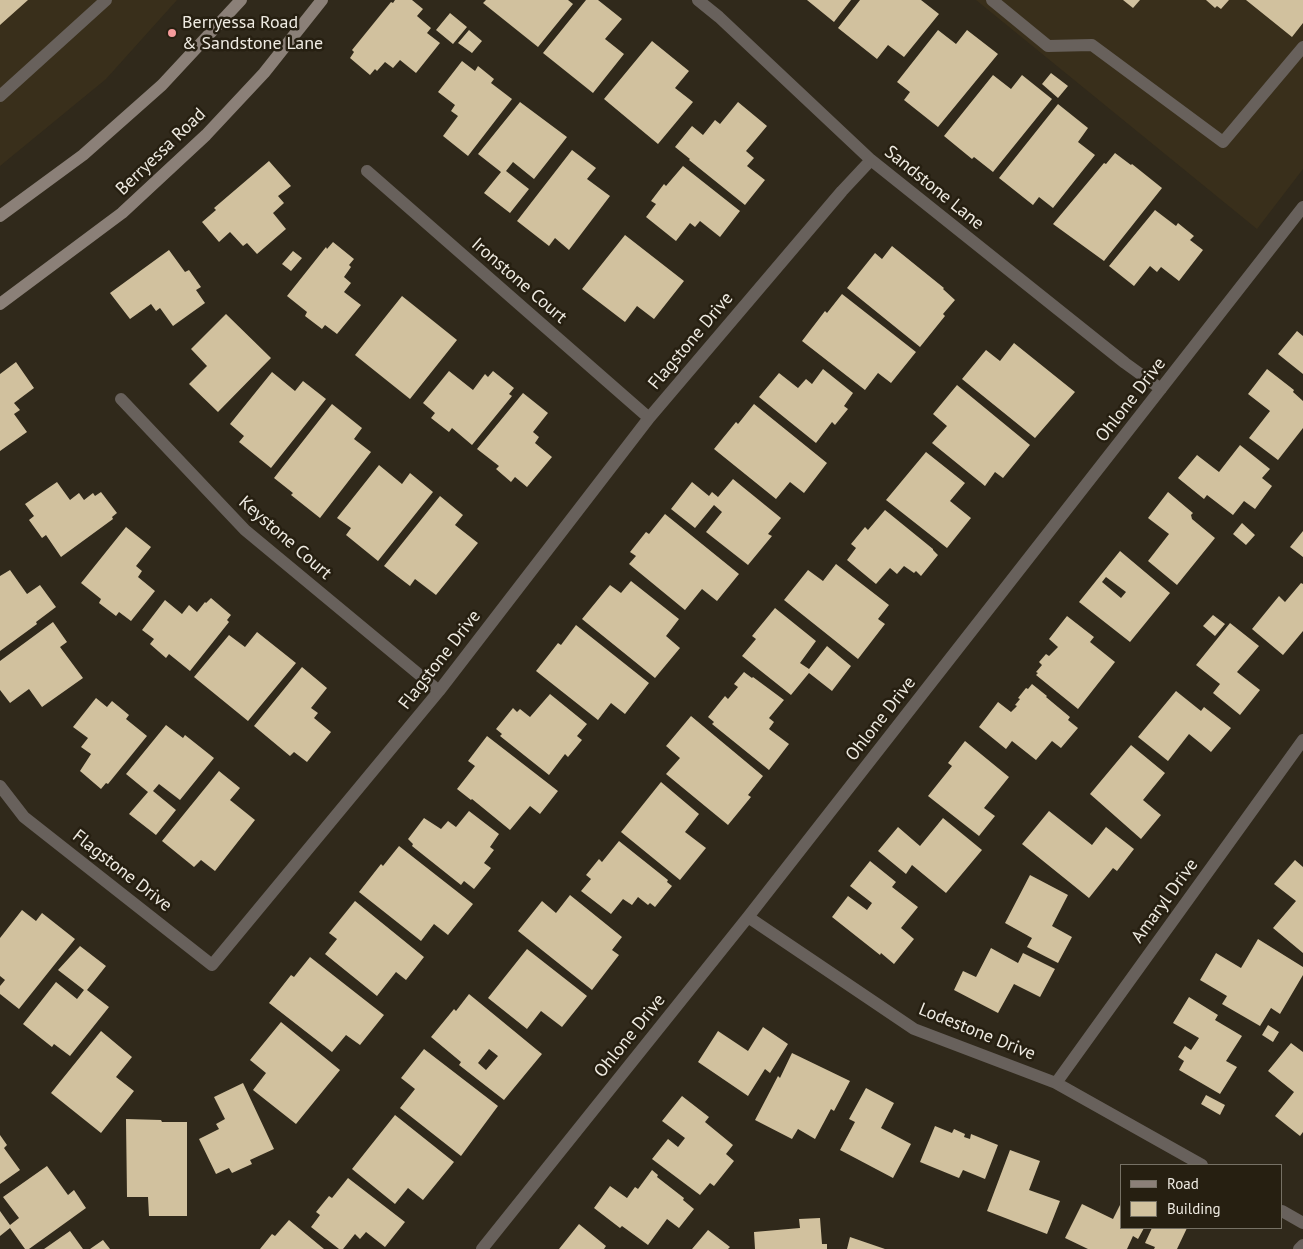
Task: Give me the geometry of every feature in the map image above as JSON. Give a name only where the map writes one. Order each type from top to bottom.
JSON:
[{"type":"main road","points":[[0,216],[83,155],[162,85],[241,0]]},
{"type":"main road","name":"Berryessa Road","points":[[0,304],[122,213],[199,141],[264,73],[322,0]]},
{"type":"street","points":[[0,96],[106,0]]},
{"type":"street","name":"Sandstone Lane","points":[[698,0],[871,160],[1125,363],[1162,389]]},
{"type":"street","points":[[992,0],[1048,46],[1092,45],[1223,142],[1303,47]]},
{"type":"street","name":"Flagstone Drive","points":[[0,786],[24,817],[212,965],[438,691],[649,418],[842,191],[871,160]]},
{"type":"street","name":"Ironstone Court","points":[[367,170],[649,418]]},
{"type":"street","name":"Ohlone Drive","points":[[482,1249],[748,918],[1303,207]]},
{"type":"street","name":"Keystone Court","points":[[121,400],[245,530],[438,691]]},
{"type":"street","name":"Amaryl Drive","points":[[1056,1083],[1303,740]]},
{"type":"street","name":"Lodestone Drive","points":[[748,918],[914,1029],[1056,1083],[1200,1164]]},
{"type":"street","points":[[1283,1212],[1303,1223]]},
{"type":"street","points":[[1299,1249],[1303,1245]]},
{"type":"shaded area","points":[[0,0],[177,0],[106,79],[0,166]]},
{"type":"shaded area","points":[[976,0],[1303,0],[1303,169],[1257,229]]},
{"type":"building","points":[[0,0],[28,0],[0,25]]},
{"type":"building","points":[[395,0],[412,0],[423,9],[417,16],[431,28],[427,33],[440,43],[416,73],[400,60],[393,68],[385,62],[377,71],[375,69],[370,75],[350,58],[354,52],[352,50],[391,2],[393,3]]},
{"type":"building","points":[[486,0],[568,0],[573,4],[538,47],[483,3]]},
{"type":"building","points":[[586,0],[598,0],[622,19],[605,39],[624,54],[593,93],[543,53]]},
{"type":"building","points":[[807,0],[851,0],[834,22]]},
{"type":"building","points":[[860,0],[921,0],[939,14],[904,57],[888,45],[877,59],[838,28]]},
{"type":"building","points":[[1123,0],[1140,0],[1133,8]]},
{"type":"building","points":[[1206,0],[1229,0],[1221,9],[1217,6],[1215,8]]},
{"type":"building","points":[[1246,0],[1303,0],[1303,23],[1292,37]]},
{"type":"building","points":[[450,13],[467,27],[453,44],[436,30]]},
{"type":"building","points":[[469,30],[482,41],[472,53],[458,43]]},
{"type":"building","points":[[938,30],[956,44],[967,30],[998,54],[938,127],[904,100],[910,92],[897,82]]},
{"type":"building","points":[[652,41],[689,71],[675,88],[693,102],[658,144],[604,99]]},
{"type":"building","points":[[462,61],[475,71],[478,66],[494,79],[491,83],[512,99],[468,156],[443,136],[458,116],[451,111],[455,105],[438,92]]},
{"type":"building","points":[[1051,73],[1068,86],[1058,98],[1042,84]]},
{"type":"building","points":[[993,75],[1011,89],[1022,75],[1052,99],[993,172],[974,157],[972,159],[944,136]]},
{"type":"building","points":[[520,102],[567,137],[534,179],[513,162],[506,171],[529,189],[510,213],[484,193],[501,172],[478,154]]},
{"type":"building","points":[[738,102],[767,126],[746,151],[754,158],[747,166],[765,180],[745,205],[675,147],[692,126],[703,135],[715,120],[720,124]]},
{"type":"building","points":[[1058,104],[1088,128],[1078,142],[1095,155],[1053,208],[1039,197],[1033,205],[999,178]]},
{"type":"building","points":[[572,150],[596,168],[587,179],[610,196],[569,250],[555,238],[549,246],[517,221]]},
{"type":"building","points":[[1115,153],[1162,188],[1104,261],[1053,224],[1104,163],[1106,164]]},
{"type":"building","points":[[269,161],[291,186],[278,196],[284,203],[273,213],[286,229],[257,254],[247,243],[243,246],[230,232],[219,242],[202,222],[216,210],[214,208]]},
{"type":"building","points":[[683,166],[740,211],[720,237],[700,221],[695,227],[690,223],[676,241],[646,217],[656,204],[651,201],[664,184],[666,186]]},
{"type":"building","points":[[1155,210],[1176,226],[1178,223],[1194,236],[1190,240],[1203,250],[1179,281],[1161,267],[1157,272],[1150,266],[1134,286],[1109,266]]},
{"type":"building","points":[[625,235],[684,281],[654,319],[637,306],[625,322],[582,289]]},
{"type":"building","points":[[333,242],[354,259],[344,277],[351,283],[344,292],[361,305],[337,334],[325,325],[322,329],[305,316],[307,312],[287,296],[326,247],[327,249]]},
{"type":"building","points":[[892,246],[944,288],[955,300],[943,314],[945,316],[920,347],[847,288],[875,253],[882,259]]},
{"type":"building","points":[[169,250],[185,272],[189,270],[201,287],[196,290],[205,303],[173,326],[160,308],[156,311],[151,304],[130,319],[110,293]]},
{"type":"building","points":[[293,251],[302,258],[291,271],[282,264]]},
{"type":"building","points":[[842,294],[916,352],[891,383],[878,373],[865,390],[802,341],[825,311],[827,313]]},
{"type":"building","points":[[402,296],[457,340],[410,399],[355,355]]},
{"type":"building","points":[[226,314],[271,358],[218,412],[189,384],[207,366],[191,349]]},
{"type":"building","points":[[1297,331],[1303,336],[1303,374],[1278,354]]},
{"type":"building","points":[[1014,343],[1075,392],[1035,438],[962,379],[986,350],[1000,361]]},
{"type":"building","points":[[16,362],[34,388],[14,403],[20,410],[14,414],[27,432],[0,451],[0,374]]},
{"type":"building","points":[[823,369],[853,393],[844,406],[848,409],[835,425],[832,422],[816,443],[759,397],[779,373],[798,388],[806,379],[812,384]]},
{"type":"building","points":[[1267,369],[1294,390],[1293,392],[1303,401],[1303,428],[1278,460],[1249,438],[1270,411],[1248,394]]},
{"type":"building","points":[[449,371],[473,390],[485,374],[488,377],[493,371],[514,388],[509,394],[512,396],[472,445],[452,428],[449,432],[431,418],[435,413],[423,403]]},
{"type":"building","points":[[272,372],[295,391],[303,381],[326,399],[271,468],[239,442],[244,436],[230,424]]},
{"type":"building","points":[[957,385],[1030,445],[1003,478],[995,472],[985,486],[932,443],[947,426],[933,414]]},
{"type":"building","points":[[523,393],[548,413],[533,432],[539,437],[535,443],[552,457],[527,487],[515,477],[511,482],[496,469],[499,466],[477,449]]},
{"type":"building","points":[[332,404],[362,428],[354,439],[371,452],[320,518],[291,495],[293,493],[274,478]]},
{"type":"building","points":[[754,404],[827,463],[804,493],[790,482],[776,499],[714,449]]},
{"type":"building","points":[[1240,445],[1270,469],[1262,478],[1272,486],[1255,509],[1244,501],[1233,515],[1207,495],[1204,499],[1178,478],[1197,455],[1219,472]]},
{"type":"building","points":[[926,452],[965,483],[950,501],[971,518],[947,548],[886,500]]},
{"type":"building","points":[[379,465],[402,484],[410,473],[433,492],[378,561],[346,535],[351,528],[337,518]]},
{"type":"building","points":[[733,479],[781,518],[768,534],[772,536],[748,565],[706,532],[722,512],[714,505],[695,528],[671,509],[692,482],[709,496],[712,492],[718,497]]},
{"type":"building","points":[[57,482],[70,500],[79,493],[84,500],[93,493],[95,496],[101,492],[117,513],[112,517],[113,519],[61,557],[46,535],[42,538],[29,520],[34,516],[25,504]]},
{"type":"building","points":[[1168,492],[1193,513],[1191,515],[1192,519],[1215,538],[1177,585],[1148,561],[1169,534],[1148,518]]},
{"type":"building","points":[[440,496],[463,515],[455,525],[478,543],[436,595],[415,579],[410,586],[384,566]]},
{"type":"building","points":[[885,510],[938,555],[921,576],[916,571],[914,573],[904,566],[897,574],[890,568],[876,584],[847,560],[856,548],[851,544],[865,527],[868,530]]},
{"type":"building","points":[[665,514],[739,574],[717,601],[702,589],[685,610],[629,564],[636,556],[630,552],[646,532],[649,534]]},
{"type":"building","points":[[1242,523],[1255,535],[1246,545],[1233,534]]},
{"type":"building","points":[[126,527],[151,547],[136,566],[142,571],[138,577],[155,591],[131,621],[119,612],[116,616],[99,603],[101,599],[81,583]]},
{"type":"building","points":[[1303,531],[1303,557],[1290,547]]},
{"type":"building","points":[[1120,551],[1170,593],[1130,642],[1079,602]],"holes":[[[1106,577],[1126,592],[1121,598],[1102,582]]]},
{"type":"building","points":[[836,564],[889,605],[878,619],[885,624],[858,659],[784,600],[808,570],[823,581]]},
{"type":"building","points":[[10,570],[27,594],[40,585],[56,607],[36,622],[37,624],[0,651],[0,576]]},
{"type":"building","points":[[631,581],[679,619],[666,636],[680,648],[655,678],[582,619],[610,585],[621,593]]},
{"type":"building","points":[[1301,583],[1303,584],[1303,631],[1283,655],[1252,629],[1279,596],[1285,602]]},
{"type":"building","points":[[211,598],[231,615],[227,620],[229,622],[190,671],[169,654],[166,658],[150,644],[154,639],[142,630],[165,600],[182,614],[189,605],[197,612]]},
{"type":"building","points":[[775,608],[816,641],[800,663],[809,669],[827,646],[851,666],[832,691],[809,673],[791,695],[742,656],[756,639],[752,636]]},
{"type":"building","points":[[1213,615],[1225,624],[1215,636],[1203,626]]},
{"type":"building","points":[[1067,616],[1094,637],[1090,642],[1115,662],[1078,709],[1036,675],[1038,673],[1036,672],[1042,665],[1039,662],[1046,654],[1049,656],[1058,647],[1049,639]]},
{"type":"building","points":[[53,622],[67,642],[60,647],[83,678],[42,707],[29,689],[10,703],[0,690],[0,661]]},
{"type":"building","points":[[1230,623],[1259,646],[1237,672],[1260,690],[1240,715],[1213,693],[1220,684],[1196,665]]},
{"type":"building","points":[[576,625],[649,683],[625,714],[611,703],[598,720],[536,671],[558,643],[561,645]]},
{"type":"building","points":[[257,632],[296,663],[248,721],[194,677],[229,635],[245,647]]},
{"type":"building","points":[[302,667],[327,688],[311,708],[318,713],[314,718],[331,732],[307,762],[294,752],[290,756],[254,726]]},
{"type":"building","points":[[744,672],[784,700],[769,718],[774,722],[769,729],[789,744],[769,770],[712,724],[714,722],[708,717],[725,696],[728,699],[738,687],[734,684]]},
{"type":"building","points":[[1032,684],[1070,717],[1068,720],[1078,728],[1061,748],[1052,741],[1036,760],[1012,741],[1006,749],[979,727],[998,702],[1011,712],[1017,706],[1015,705],[1020,699],[1018,698]]},
{"type":"building","points":[[1176,691],[1201,711],[1204,707],[1231,728],[1211,752],[1189,734],[1168,761],[1138,737]]},
{"type":"building","points":[[550,694],[587,724],[577,736],[582,740],[568,757],[565,754],[549,775],[500,736],[502,734],[496,729],[513,708],[517,712],[520,709],[530,717]]},
{"type":"building","points":[[96,698],[107,707],[112,701],[129,715],[126,719],[147,736],[108,784],[106,783],[101,789],[80,771],[91,754],[81,747],[88,738],[73,727]]},
{"type":"building","points":[[691,716],[763,776],[748,795],[751,797],[728,825],[666,774],[680,758],[666,746]]},
{"type":"building","points":[[166,725],[183,738],[185,735],[214,758],[180,800],[159,784],[153,791],[176,810],[156,835],[129,814],[148,792],[126,774]]},
{"type":"building","points":[[487,736],[558,791],[540,814],[530,806],[510,830],[457,789],[475,766],[468,761]]},
{"type":"building","points":[[965,741],[1009,777],[984,808],[995,816],[979,836],[928,796],[952,766],[948,763]]},
{"type":"building","points":[[1131,745],[1165,773],[1143,800],[1161,815],[1141,839],[1090,794]]},
{"type":"building","points":[[219,771],[240,788],[230,800],[255,820],[215,871],[201,860],[194,867],[162,841]]},
{"type":"building","points":[[661,782],[699,814],[685,832],[706,848],[680,880],[621,832]]},
{"type":"building","points":[[469,811],[499,834],[490,847],[494,850],[484,863],[491,868],[474,889],[464,881],[461,885],[412,846],[413,844],[408,839],[424,818],[441,829],[448,821],[456,827]]},
{"type":"building","points":[[1049,811],[1092,845],[1106,827],[1134,849],[1117,871],[1113,868],[1089,898],[1022,844]]},
{"type":"building","points":[[943,818],[982,850],[946,893],[912,865],[906,874],[878,851],[898,827],[920,846]]},
{"type":"building","points":[[619,841],[668,880],[667,882],[672,886],[655,907],[650,903],[648,905],[638,897],[632,905],[623,899],[611,914],[581,891],[591,879],[586,875],[599,859],[602,862]]},
{"type":"building","points":[[399,846],[473,904],[448,935],[434,924],[421,941],[359,892],[381,864],[383,866]]},
{"type":"building","points":[[1295,860],[1303,867],[1303,953],[1273,928],[1296,901],[1274,884]]},
{"type":"building","points":[[870,861],[896,882],[892,887],[918,907],[901,928],[914,939],[894,964],[832,917],[848,896],[867,910],[872,903],[850,886]]},
{"type":"building","points":[[1030,875],[1068,895],[1052,926],[1072,937],[1058,963],[1027,947],[1032,938],[1005,923]]},
{"type":"building","points":[[570,895],[622,937],[612,950],[619,955],[592,990],[518,931],[542,901],[556,913]]},
{"type":"building","points":[[355,901],[424,957],[406,980],[396,972],[377,996],[325,954],[337,939],[329,933]]},
{"type":"building","points":[[22,910],[36,921],[42,913],[75,939],[19,1009],[0,994],[0,986],[5,980],[0,976],[0,938]]},
{"type":"building","points":[[1258,939],[1303,967],[1303,975],[1280,1014],[1271,1008],[1260,1026],[1222,1004],[1227,996],[1200,980],[1216,953],[1241,968]]},
{"type":"building","points":[[80,946],[106,966],[87,990],[109,1007],[70,1056],[54,1044],[52,1047],[23,1024],[56,982],[77,999],[84,990],[58,970]]},
{"type":"building","points":[[991,948],[1018,963],[1023,953],[1055,969],[1040,997],[1014,984],[998,1013],[954,990],[963,971],[976,977]]},
{"type":"building","points":[[527,949],[587,996],[562,1027],[541,1011],[527,1029],[488,998]]},
{"type":"building","points":[[310,957],[384,1015],[360,1045],[346,1035],[332,1052],[269,1003],[291,975],[294,977]]},
{"type":"building","points":[[469,994],[542,1054],[504,1100],[459,1065],[461,1062],[431,1037],[454,1009],[456,1011]],"holes":[[[489,1049],[498,1056],[486,1070],[478,1063]]]},
{"type":"building","points":[[1189,997],[1218,1015],[1215,1020],[1242,1036],[1226,1061],[1237,1067],[1220,1094],[1179,1070],[1184,1061],[1178,1057],[1185,1046],[1191,1050],[1199,1038],[1173,1023]]},
{"type":"building","points":[[281,1022],[340,1070],[296,1124],[253,1090],[266,1073],[250,1060]]},
{"type":"building","points":[[1268,1025],[1279,1032],[1273,1042],[1262,1035]]},
{"type":"building","points":[[763,1027],[788,1044],[770,1073],[765,1069],[748,1096],[698,1062],[718,1031],[748,1051]]},
{"type":"building","points":[[101,1031],[132,1057],[116,1077],[134,1091],[101,1133],[51,1093]]},
{"type":"building","points":[[1291,1043],[1303,1052],[1303,1132],[1300,1136],[1275,1116],[1294,1092],[1268,1071]]},
{"type":"building","points":[[424,1049],[498,1106],[461,1156],[400,1108],[415,1089],[401,1078]]},
{"type":"building","points":[[792,1053],[850,1081],[834,1111],[831,1109],[815,1139],[798,1129],[792,1139],[755,1120],[778,1076],[780,1078]]},
{"type":"building","points":[[243,1083],[274,1149],[250,1160],[252,1164],[232,1173],[229,1168],[216,1174],[199,1139],[219,1129],[216,1124],[225,1119],[214,1097]]},
{"type":"building","points":[[866,1088],[894,1103],[881,1128],[911,1144],[893,1178],[840,1150],[855,1122],[849,1119]]},
{"type":"building","points":[[1206,1095],[1225,1105],[1220,1115],[1201,1104]]},
{"type":"building","points":[[682,1096],[709,1117],[705,1122],[733,1145],[726,1154],[734,1161],[714,1186],[710,1183],[700,1195],[652,1159],[668,1139],[678,1147],[685,1138],[662,1121]]},
{"type":"building","points":[[395,1115],[454,1162],[423,1200],[408,1188],[395,1204],[352,1169]]},
{"type":"building","points":[[126,1119],[187,1122],[187,1216],[149,1216],[148,1197],[127,1197]]},
{"type":"building","points":[[935,1126],[952,1133],[954,1129],[965,1134],[964,1137],[970,1139],[971,1134],[998,1145],[985,1179],[963,1170],[959,1178],[920,1162]]},
{"type":"building","points":[[0,1135],[7,1145],[4,1148],[20,1170],[0,1184]]},
{"type":"building","points":[[1010,1150],[1040,1161],[1029,1190],[1060,1201],[1047,1234],[987,1211]]},
{"type":"building","points":[[47,1166],[68,1195],[74,1190],[86,1208],[29,1249],[25,1249],[10,1228],[0,1236],[0,1211],[10,1225],[19,1218],[3,1197]]},
{"type":"building","points":[[652,1170],[658,1175],[657,1177],[684,1198],[683,1200],[694,1209],[679,1228],[667,1219],[648,1245],[622,1226],[620,1228],[594,1208],[610,1186],[627,1198],[635,1187],[638,1189]]},
{"type":"building","points":[[348,1178],[405,1222],[385,1247],[366,1232],[360,1239],[355,1234],[343,1249],[339,1249],[311,1227],[320,1215],[316,1212],[329,1196],[332,1198]]},
{"type":"building","points":[[1082,1204],[1113,1219],[1120,1205],[1120,1229],[1143,1229],[1138,1239],[1133,1236],[1127,1249],[1088,1249],[1065,1238]]},
{"type":"building","points":[[820,1218],[822,1244],[827,1244],[827,1249],[755,1249],[754,1232],[800,1228],[799,1219]]},
{"type":"building","points":[[289,1220],[324,1249],[260,1249],[272,1234],[275,1236]]},
{"type":"building","points":[[579,1224],[606,1246],[604,1249],[559,1249]]},
{"type":"building","points":[[1152,1229],[1187,1229],[1177,1249],[1154,1249],[1155,1247],[1145,1243]]},
{"type":"building","points":[[708,1230],[730,1247],[728,1249],[692,1249]]},
{"type":"building","points":[[70,1231],[83,1249],[44,1249]]},
{"type":"building","points":[[850,1237],[885,1249],[847,1249]]},
{"type":"building","points":[[103,1240],[110,1249],[90,1249]]},
{"type":"place","name":"Berryessa Road & Sandstone Lane","points":[[172,33]]}]
